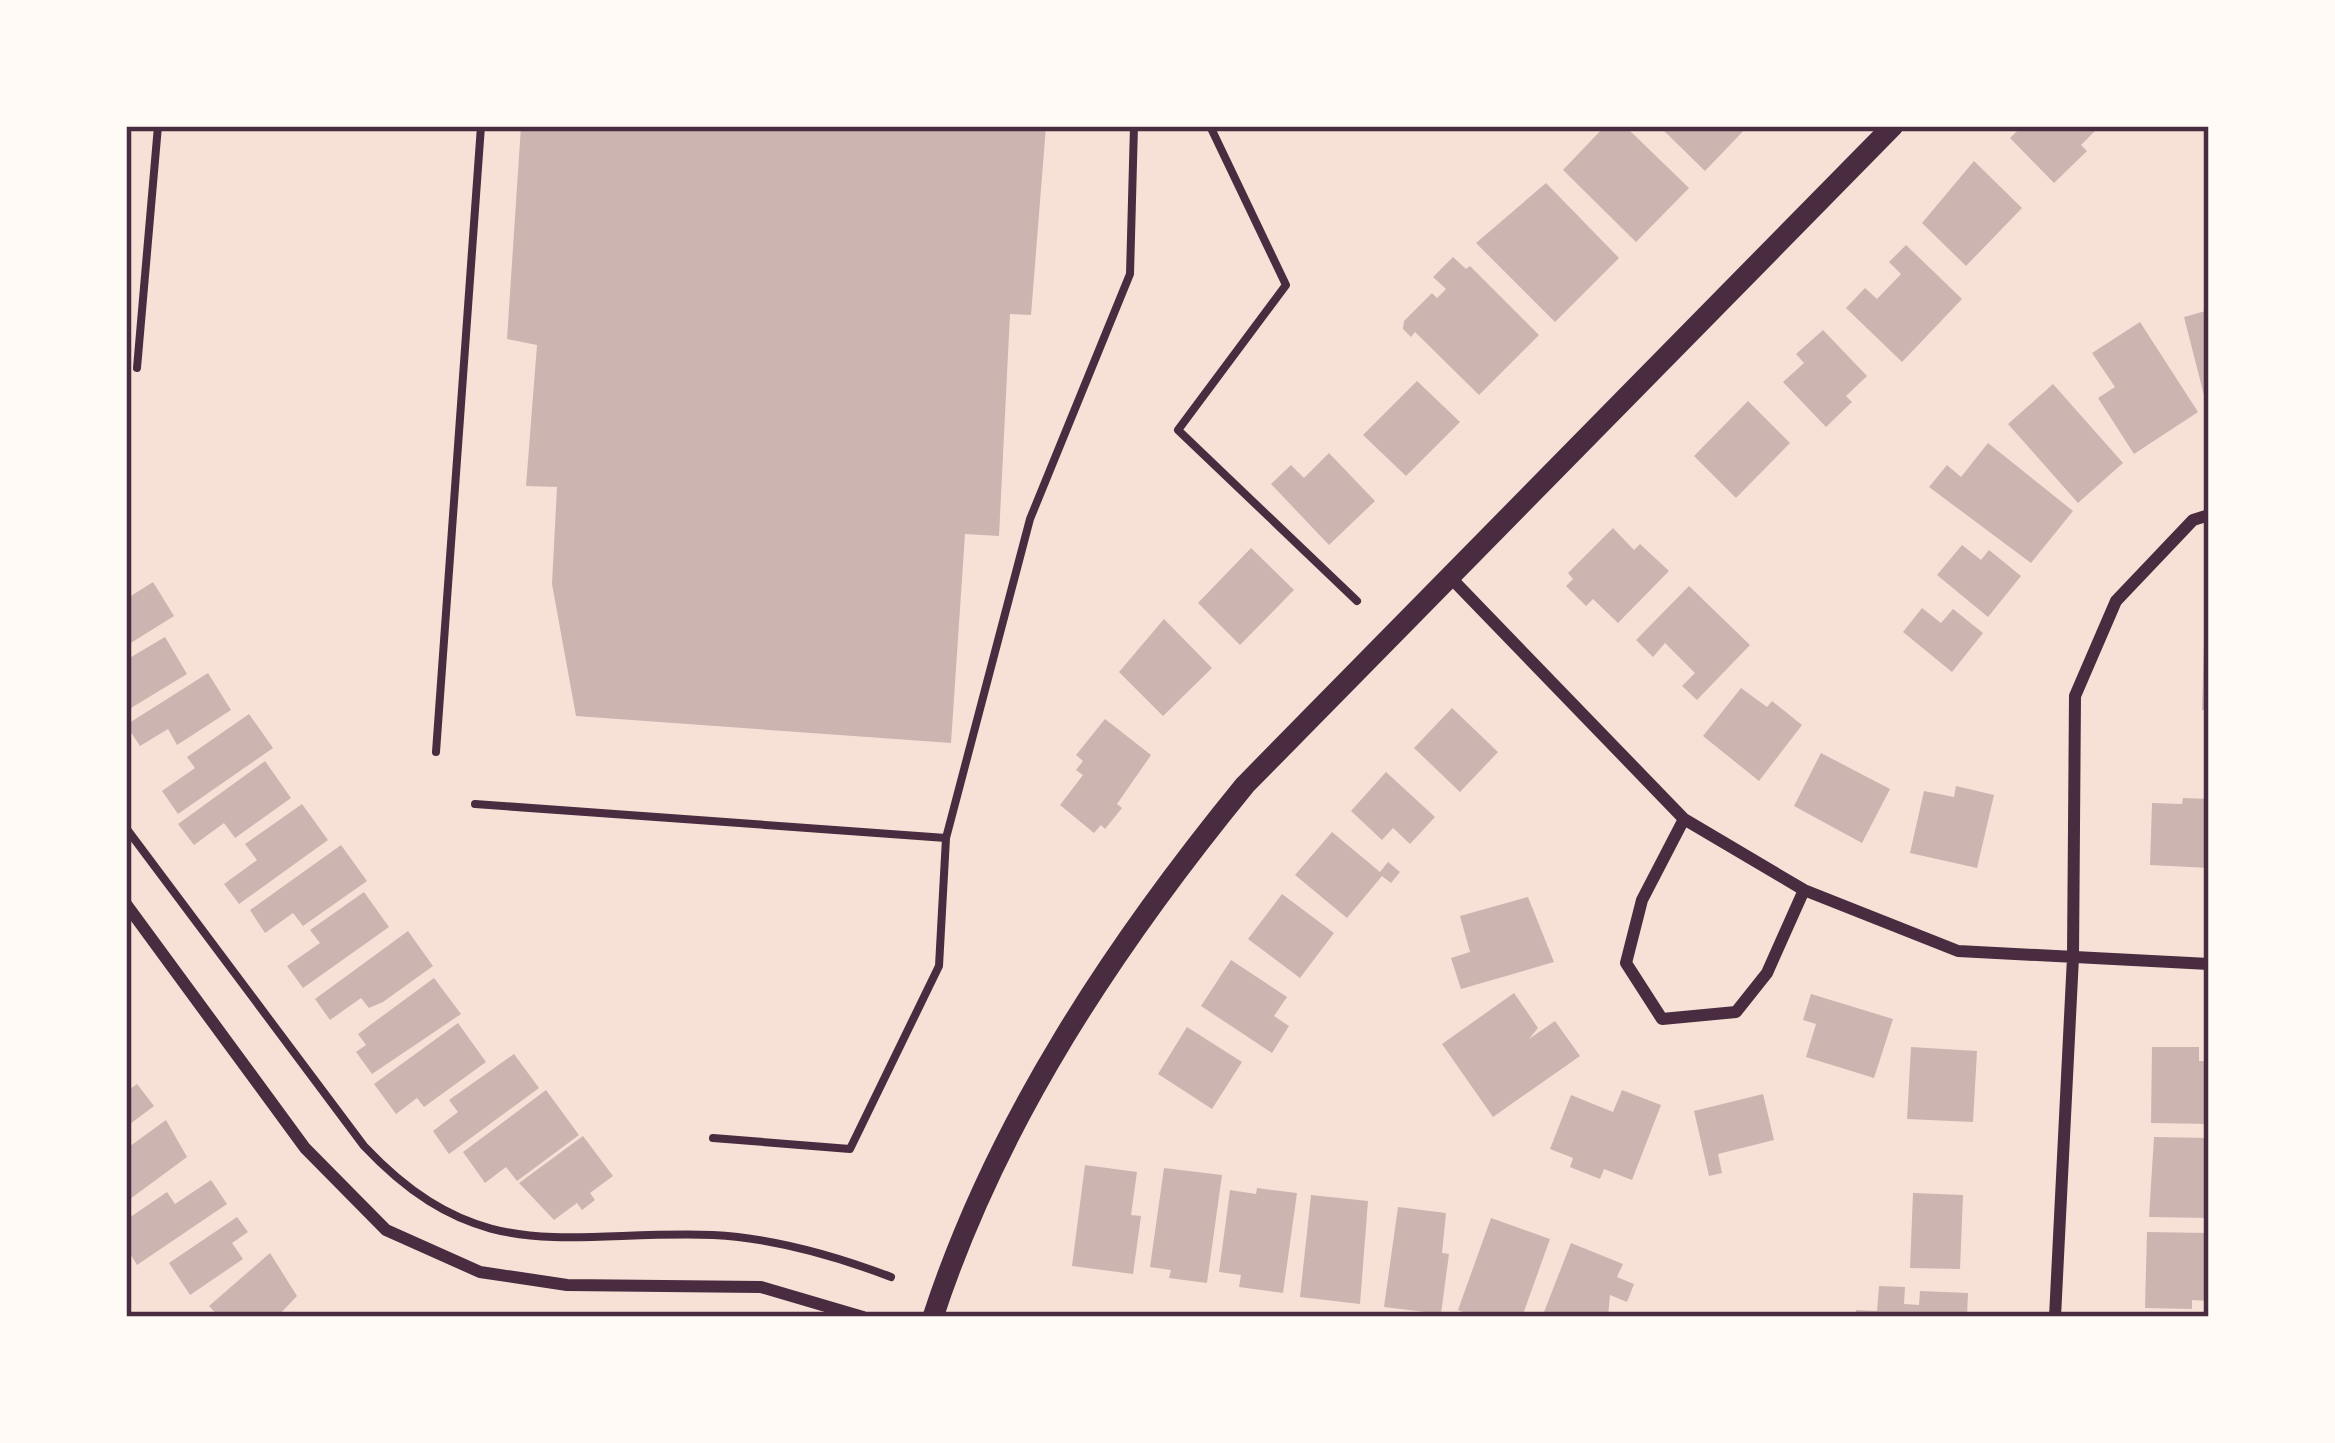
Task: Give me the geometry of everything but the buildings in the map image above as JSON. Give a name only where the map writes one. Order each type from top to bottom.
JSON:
[{"type":"street","points":[[933,1317],[956,1246],[1021,1112],[1154,896],[1245,785],[1893,126]]},
{"type":"street","points":[[2056,1317],[2073,957],[2075,696],[2116,601],[2193,520],[2209,515]]},
{"type":"street","points":[[1450,577],[1684,819],[1804,890],[1958,951],[2209,964]]},
{"type":"street","points":[[1684,819],[1642,900],[1626,963],[1662,1019],[1736,1012],[1766,973],[1804,890]]},
{"type":"street","points":[[126,904],[305,1148],[386,1230],[480,1272],[567,1285],[761,1287],[863,1317]]},
{"type":"lane","points":[[137,368],[158,126]]},
{"type":"lane","points":[[436,752],[481,126]]},
{"type":"lane","points":[[713,1138],[850,1149],[939,966],[946,838],[1030,519],[1130,274],[1134,126]]},
{"type":"lane","points":[[475,804],[946,838]]},
{"type":"path","points":[[1210,126],[1286,285],[1178,430],[1357,601]]},
{"type":"path","points":[[126,829],[364,1146],[394,1177],[438,1209],[481,1227],[544,1241],[715,1235],[782,1245],[891,1277]]}]
